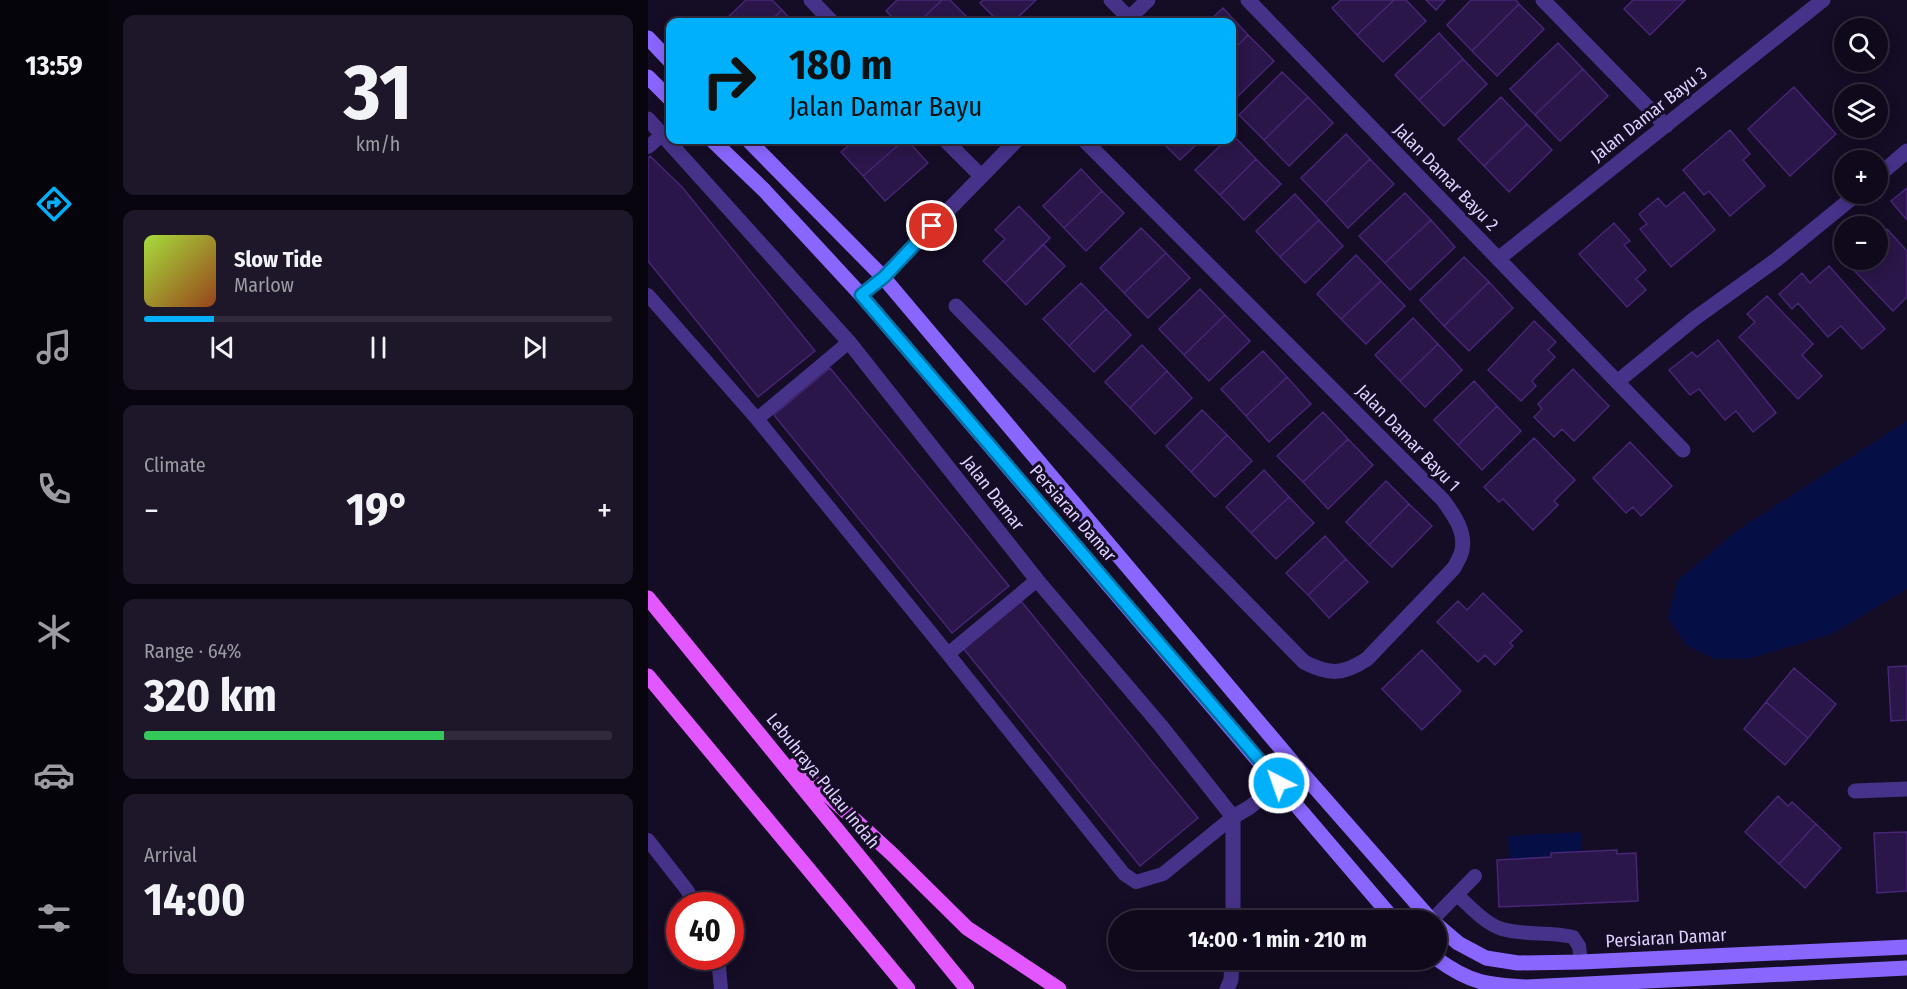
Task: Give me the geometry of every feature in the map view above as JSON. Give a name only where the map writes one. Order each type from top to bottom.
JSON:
[{"type":"main road","name":"Lebuhraya Pulau Indah","points":[[648,598],[967,989]]},
{"type":"main road","points":[[648,676],[908,989]]},
{"type":"main road","points":[[756,728],[893,855],[967,928],[1059,989]]},
{"type":"street","points":[[811,0],[828,18]]},
{"type":"street","points":[[1111,0],[1125,18]]},
{"type":"street","points":[[1129,18],[1148,0]]},
{"type":"street","name":"Jalan Damar Bayu 2","points":[[1248,0],[1683,450]]},
{"type":"street","points":[[1544,0],[1666,126]]},
{"type":"street","name":"Jalan Damar Bayu 3","points":[[1498,259],[1823,0]]},
{"type":"street","points":[[648,38],[666,57]]},
{"type":"street","points":[[648,77],[666,95]]},
{"type":"street","name":"Jalan Damar","points":[[648,119],[666,137]]},
{"type":"street","name":"Jalan Damar","points":[[672,144],[849,342],[1037,580],[1161,726],[1233,817]]},
{"type":"street","name":"Persiaran Damar","points":[[716,144],[764,190],[861,295],[1386,910]]},
{"type":"street","name":"Persiaran Damar","points":[[752,144],[884,277],[1295,765],[1421,910]]},
{"type":"street","points":[[949,144],[981,176]]},
{"type":"street","points":[[861,295],[884,277],[1013,144]]},
{"type":"street","name":"Jalan Damar Bayu 1","points":[[956,306],[1304,662],[1320,670],[1336,672],[1353,668],[1367,659],[1454,568],[1462,550],[1462,535],[1456,518],[1443,500],[1088,144]]},
{"type":"street","points":[[1888,167],[1907,151]]},
{"type":"street","points":[[1617,382],[1694,319],[1776,260],[1845,204]]},
{"type":"street","points":[[1233,910],[1233,817],[1250,807],[1279,783]]},
{"type":"street","points":[[1855,791],[1907,789]]},
{"type":"street","name":"Persiaran Damar","points":[[1447,934],[1458,943],[1486,958],[1518,963],[1907,947]]},
{"type":"street","points":[[1447,966],[1458,974],[1490,985],[1527,987],[1907,968]]},
{"type":"street","points":[[1227,989],[1231,980],[1232,970]]},
{"type":"lane","points":[[648,147],[663,134]]},
{"type":"lane","points":[[648,295],[757,419],[1124,874],[1136,882],[1164,874],[1233,817]]},
{"type":"lane","points":[[757,419],[849,342]]},
{"type":"lane","points":[[948,654],[1037,580]]},
{"type":"lane","points":[[648,840],[688,892]]},
{"type":"lane","points":[[1442,910],[1475,876]]},
{"type":"lane","points":[[1456,895],[1491,923],[1501,928],[1559,933],[1574,937],[1579,946],[1581,962]]},
{"type":"lane","points":[[719,970],[721,989]]},
{"type":"shaded area","points":[[1907,421],[1907,589],[1832,634],[1751,658],[1714,659],[1686,645],[1668,618],[1678,580],[1738,530]]},
{"type":"shaded area","points":[[1581,832],[1582,856],[1509,859],[1508,836]]},
{"type":"building","points":[[746,0],[772,0],[782,10],[773,18],[727,18]]},
{"type":"building","points":[[897,0],[942,0],[923,18],[893,18],[886,11]]},
{"type":"building","points":[[942,0],[950,0],[968,18],[923,18]]},
{"type":"building","points":[[983,0],[1036,0],[1017,18],[995,18],[980,3]]},
{"type":"building","points":[[1341,0],[1394,0],[1357,35],[1332,8]]},
{"type":"building","points":[[1394,0],[1406,0],[1426,21],[1383,62],[1357,35]]},
{"type":"building","points":[[1426,0],[1445,0],[1436,10]]},
{"type":"building","points":[[1471,0],[1516,0],[1519,4],[1472,51],[1447,25]]},
{"type":"building","points":[[1633,0],[1685,0],[1650,35],[1624,9]]},
{"type":"building","points":[[1519,4],[1544,29],[1497,76],[1472,51]]},
{"type":"building","points":[[1223,8],[1232,18],[1212,18]]},
{"type":"building","points":[[782,10],[789,18],[773,18]]},
{"type":"building","points":[[1236,22],[1248,35],[1236,47]]},
{"type":"building","points":[[1439,33],[1463,59],[1419,100],[1395,75]]},
{"type":"building","points":[[1248,35],[1274,61],[1236,98],[1236,47]]},
{"type":"building","points":[[1558,43],[1583,69],[1535,115],[1510,89]]},
{"type":"building","points":[[1463,59],[1487,84],[1444,126],[1419,100]]},
{"type":"building","points":[[1583,69],[1608,96],[1560,141],[1535,115]]},
{"type":"building","points":[[1282,72],[1308,97],[1264,140],[1239,115]]},
{"type":"building","points":[[1794,87],[1834,132],[1834,136],[1790,176],[1748,129]]},
{"type":"building","points":[[1308,97],[1333,123],[1289,166],[1264,140]]},
{"type":"building","points":[[1501,97],[1527,124],[1484,166],[1458,139]]},
{"type":"building","points":[[1527,124],[1552,150],[1509,192],[1484,166]]},
{"type":"building","points":[[1730,130],[1750,154],[1743,160],[1765,186],[1730,216],[1709,191],[1704,195],[1683,170]]},
{"type":"building","points":[[1346,134],[1370,159],[1325,203],[1301,178]]},
{"type":"building","points":[[1236,138],[1256,159],[1220,195],[1195,170],[1222,144],[1236,144]]},
{"type":"building","points":[[850,144],[899,144],[863,176],[841,152]]},
{"type":"building","points":[[899,144],[911,144],[928,163],[885,201],[863,176]]},
{"type":"building","points":[[1164,144],[1197,144],[1180,160]]},
{"type":"building","points":[[650,156],[682,187],[815,351],[758,397],[648,261],[648,158]]},
{"type":"building","points":[[1256,159],[1281,184],[1244,220],[1220,195]]},
{"type":"building","points":[[1370,159],[1394,184],[1348,228],[1325,203]]},
{"type":"building","points":[[1081,169],[1102,191],[1064,228],[1043,206]]},
{"type":"building","points":[[1907,188],[1907,220],[1891,201]]},
{"type":"building","points":[[1102,191],[1124,213],[1086,251],[1064,228]]},
{"type":"building","points":[[1684,192],[1715,230],[1671,267],[1640,229],[1647,224],[1639,214],[1658,198],[1666,207]]},
{"type":"building","points":[[1405,193],[1431,220],[1385,263],[1359,236]]},
{"type":"building","points":[[1295,194],[1319,220],[1280,257],[1256,231]]},
{"type":"building","points":[[1019,206],[1050,238],[1005,283],[983,261],[1005,239],[995,230]]},
{"type":"building","points":[[1319,220],[1343,246],[1305,283],[1280,257]]},
{"type":"building","points":[[1431,220],[1455,247],[1410,290],[1385,263]]},
{"type":"building","points":[[1614,223],[1630,241],[1624,245],[1646,270],[1636,279],[1646,290],[1627,307],[1579,254]]},
{"type":"building","points":[[1141,228],[1166,253],[1124,293],[1100,268]]},
{"type":"building","points":[[1888,230],[1907,251],[1907,297],[1893,311],[1854,270],[1888,270]]},
{"type":"building","points":[[1043,244],[1065,266],[1026,305],[1005,283]]},
{"type":"building","points":[[1166,253],[1190,278],[1148,318],[1124,293]]},
{"type":"building","points":[[1356,255],[1381,281],[1341,319],[1317,294]]},
{"type":"building","points":[[1464,257],[1489,282],[1444,326],[1420,300]]},
{"type":"building","points":[[1829,266],[1885,329],[1862,349],[1841,326],[1828,337],[1798,303],[1792,309],[1779,294],[1802,273],[1810,283]]},
{"type":"building","points":[[1381,281],[1405,306],[1366,344],[1341,319]]},
{"type":"building","points":[[1489,282],[1513,308],[1469,351],[1444,326]]},
{"type":"building","points":[[1081,283],[1106,309],[1069,346],[1043,319]]},
{"type":"building","points":[[1200,289],[1225,315],[1184,355],[1159,329]]},
{"type":"building","points":[[1767,296],[1813,344],[1802,355],[1822,376],[1798,399],[1739,337],[1755,322],[1747,314]]},
{"type":"building","points":[[1106,309],[1131,335],[1094,372],[1069,346]]},
{"type":"building","points":[[1225,315],[1250,341],[1209,381],[1184,355]]},
{"type":"building","points":[[1413,318],[1438,344],[1400,381],[1375,355]]},
{"type":"building","points":[[1534,321],[1556,342],[1548,350],[1555,357],[1532,381],[1536,386],[1521,401],[1488,370]]},
{"type":"building","points":[[1718,340],[1776,413],[1753,432],[1736,411],[1725,420],[1699,389],[1690,395],[1669,370],[1692,352],[1697,357]]},
{"type":"building","points":[[1438,344],[1462,370],[1425,407],[1400,381]]},
{"type":"building","points":[[1142,345],[1167,371],[1130,408],[1105,382]]},
{"type":"building","points":[[1263,351],[1287,377],[1246,416],[1221,389]]},
{"type":"building","points":[[830,368],[1009,586],[952,633],[774,415]]},
{"type":"building","points":[[1573,369],[1609,406],[1574,441],[1562,429],[1554,437],[1534,417],[1542,409],[1538,404]]},
{"type":"building","points":[[1167,371],[1192,398],[1155,434],[1130,408]]},
{"type":"building","points":[[1287,377],[1311,404],[1269,442],[1246,416]]},
{"type":"building","points":[[1474,381],[1497,406],[1458,445],[1434,420]]},
{"type":"building","points":[[1497,406],[1521,431],[1482,470],[1458,445]]},
{"type":"building","points":[[1202,410],[1227,435],[1191,472],[1166,446]]},
{"type":"building","points":[[1323,412],[1348,439],[1303,482],[1277,456]]},
{"type":"building","points":[[1227,435],[1252,461],[1215,497],[1191,472]]},
{"type":"building","points":[[1534,438],[1575,480],[1554,501],[1558,505],[1533,530],[1503,499],[1499,502],[1484,487]]},
{"type":"building","points":[[1348,439],[1373,465],[1328,509],[1303,482]]},
{"type":"building","points":[[1630,442],[1672,486],[1641,516],[1633,507],[1626,513],[1593,478]]},
{"type":"building","points":[[1264,470],[1289,497],[1251,533],[1226,507]]},
{"type":"building","points":[[1386,481],[1409,504],[1369,545],[1346,522]]},
{"type":"building","points":[[1289,497],[1314,523],[1276,559],[1251,533]]},
{"type":"building","points":[[1409,504],[1432,526],[1392,567],[1369,545]]},
{"type":"building","points":[[1325,536],[1346,559],[1308,595],[1286,573]]},
{"type":"building","points":[[1346,559],[1368,582],[1329,618],[1308,595]]},
{"type":"building","points":[[1483,593],[1522,631],[1510,643],[1513,646],[1495,665],[1485,655],[1478,662],[1437,622],[1458,601],[1467,610]]},
{"type":"building","points":[[1021,601],[1198,818],[1140,866],[963,648]]},
{"type":"building","points":[[1422,650],[1461,691],[1422,730],[1382,689]]},
{"type":"building","points":[[1907,666],[1907,720],[1891,721],[1888,667]]},
{"type":"building","points":[[1794,668],[1836,704],[1808,738],[1766,702]]},
{"type":"building","points":[[1766,702],[1808,738],[1785,765],[1744,729]]},
{"type":"building","points":[[1778,796],[1788,806],[1792,802],[1816,824],[1779,864],[1745,832]]},
{"type":"building","points":[[1816,824],[1841,848],[1805,888],[1779,864]]},
{"type":"building","points":[[1907,832],[1907,891],[1877,893],[1874,833]]},
{"type":"building","points":[[1617,850],[1617,854],[1636,853],[1638,901],[1499,907],[1497,860],[1551,857],[1551,853]]},
{"type":"route","points":[[932,226],[884,277],[861,295],[1279,783]]}]
